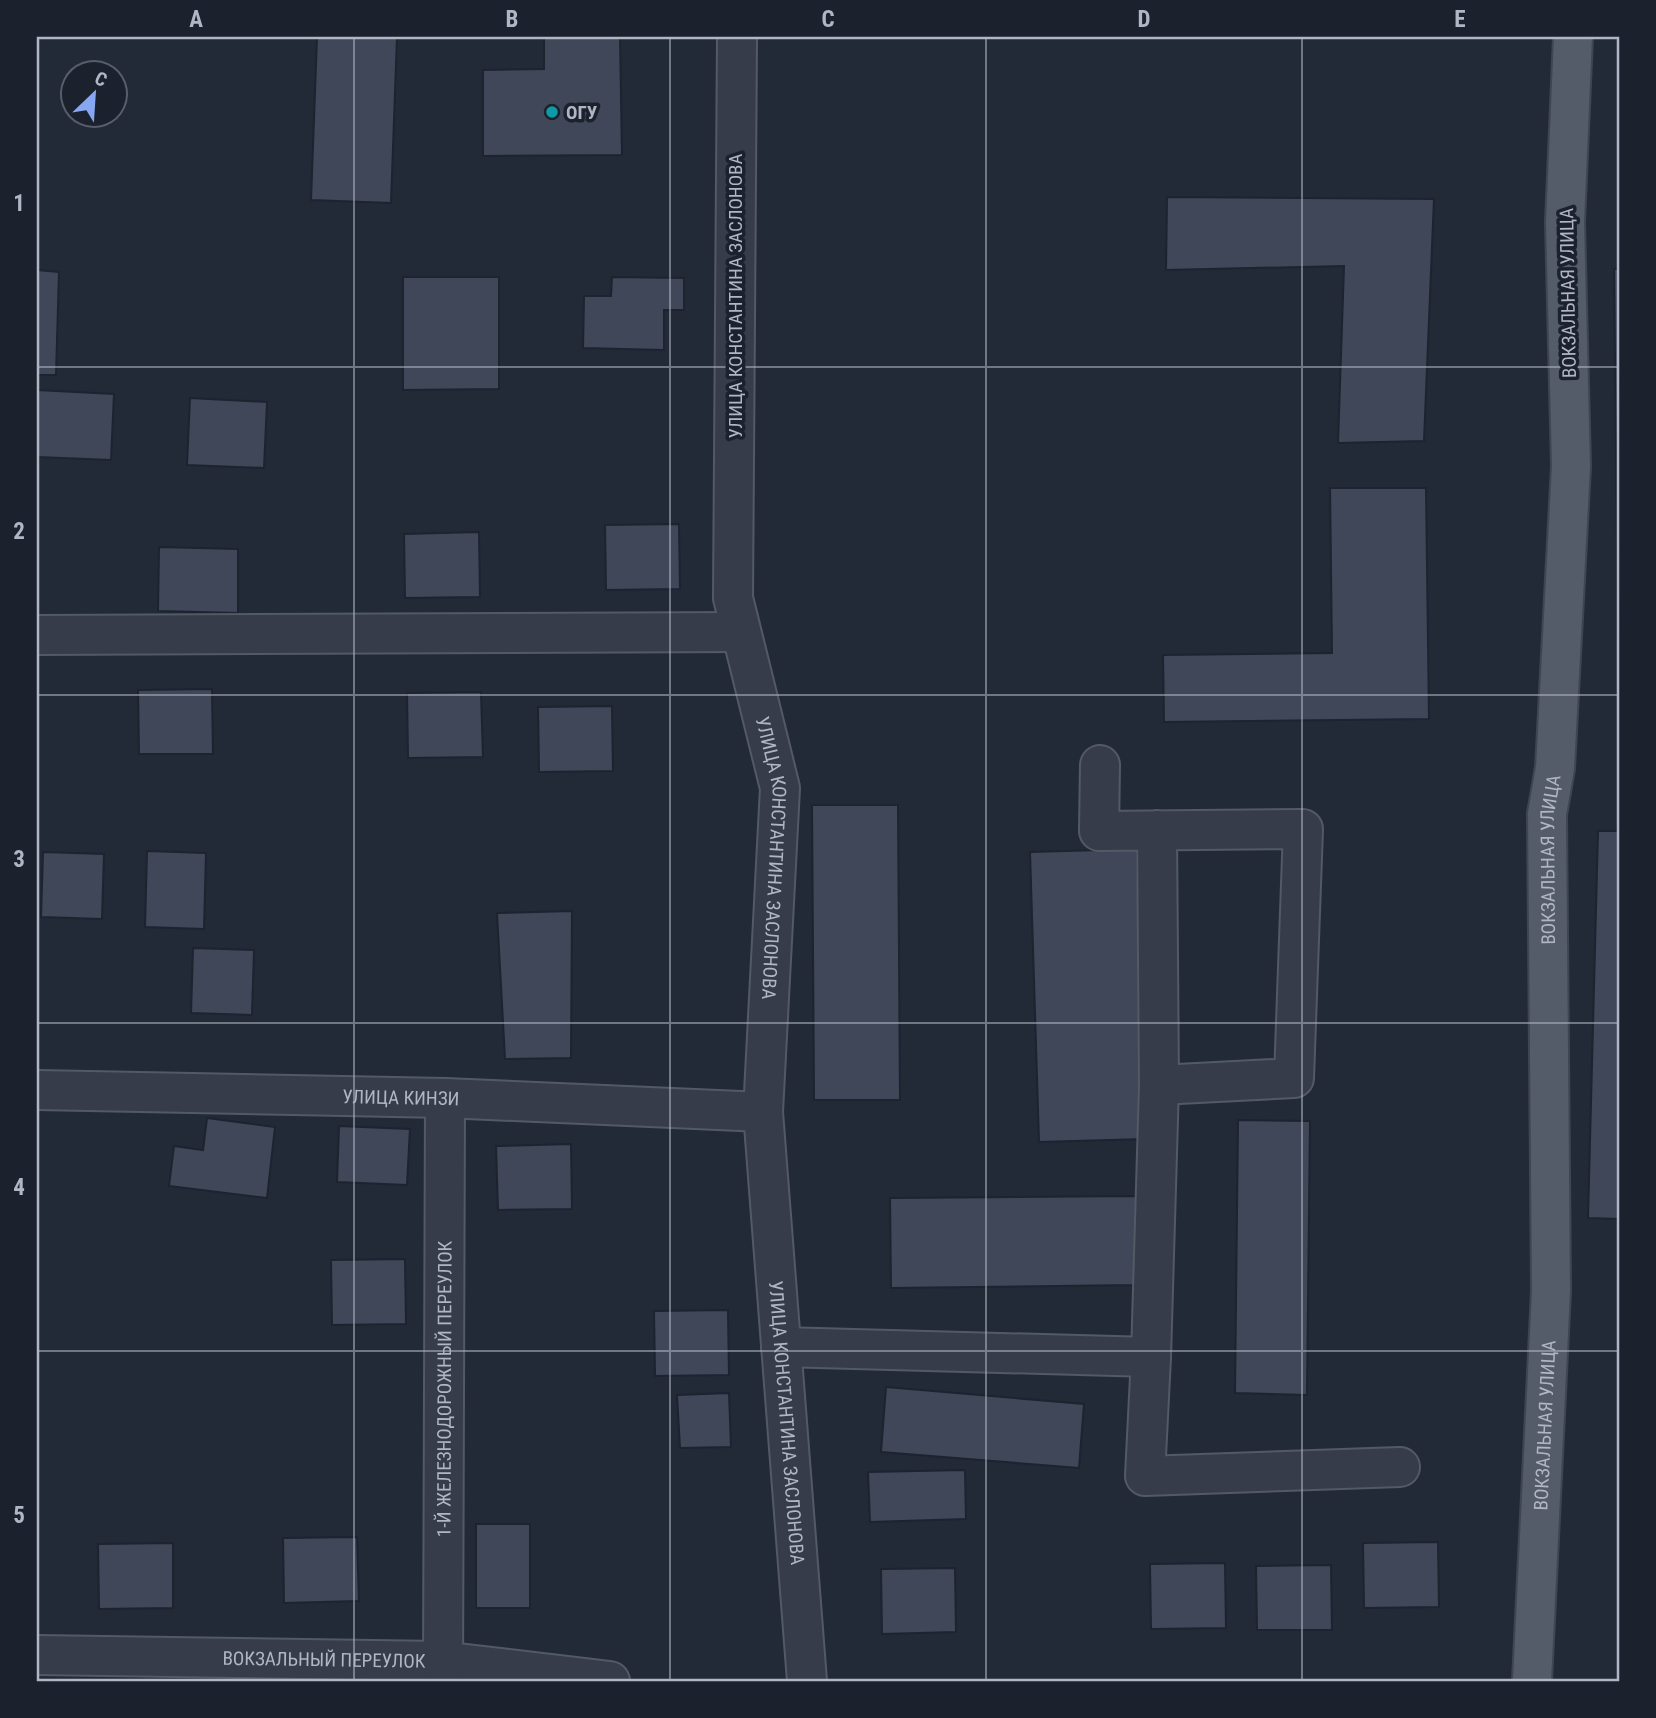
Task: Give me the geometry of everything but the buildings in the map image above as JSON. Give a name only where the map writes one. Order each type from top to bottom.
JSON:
[{"type":"main road","name":"ВОКЗАЛЬНАЯ УЛИЦА","points":[[1532,1681],[1551,1291],[1547,814],[1555,768],[1571,466],[1565,222],[1573,37]]},
{"type":"street","name":"УЛИЦА КОНСТАНТИНА ЗАСЛОНОВА","points":[[737,37],[733,598],[780,788],[763,1112],[807,1681]]},
{"type":"street","points":[[37,635],[741,632]]},
{"type":"street","points":[[1100,765],[1099,831],[1303,829],[1294,1078],[1158,1085]]},
{"type":"street","points":[[1157,830],[1158,1085],[1145,1476],[1400,1467]]},
{"type":"street","name":"УЛИЦА КИНЗИ","points":[[37,1090],[445,1098],[763,1112]]},
{"type":"street","name":"1-Й ЖЕЛЕЗНОДОРОЖНЫЙ ПЕРЕУЛОК","points":[[442,1671],[445,1098]]},
{"type":"street","points":[[781,1347],[1151,1357]]},
{"type":"street","name":"ВОКЗАЛЬНЫЙ ПЕРЕУЛОК","points":[[50,1664],[442,1671],[610,1681]]},
{"type":"place","name":"ОГУ","points":[[552,112]]}]
